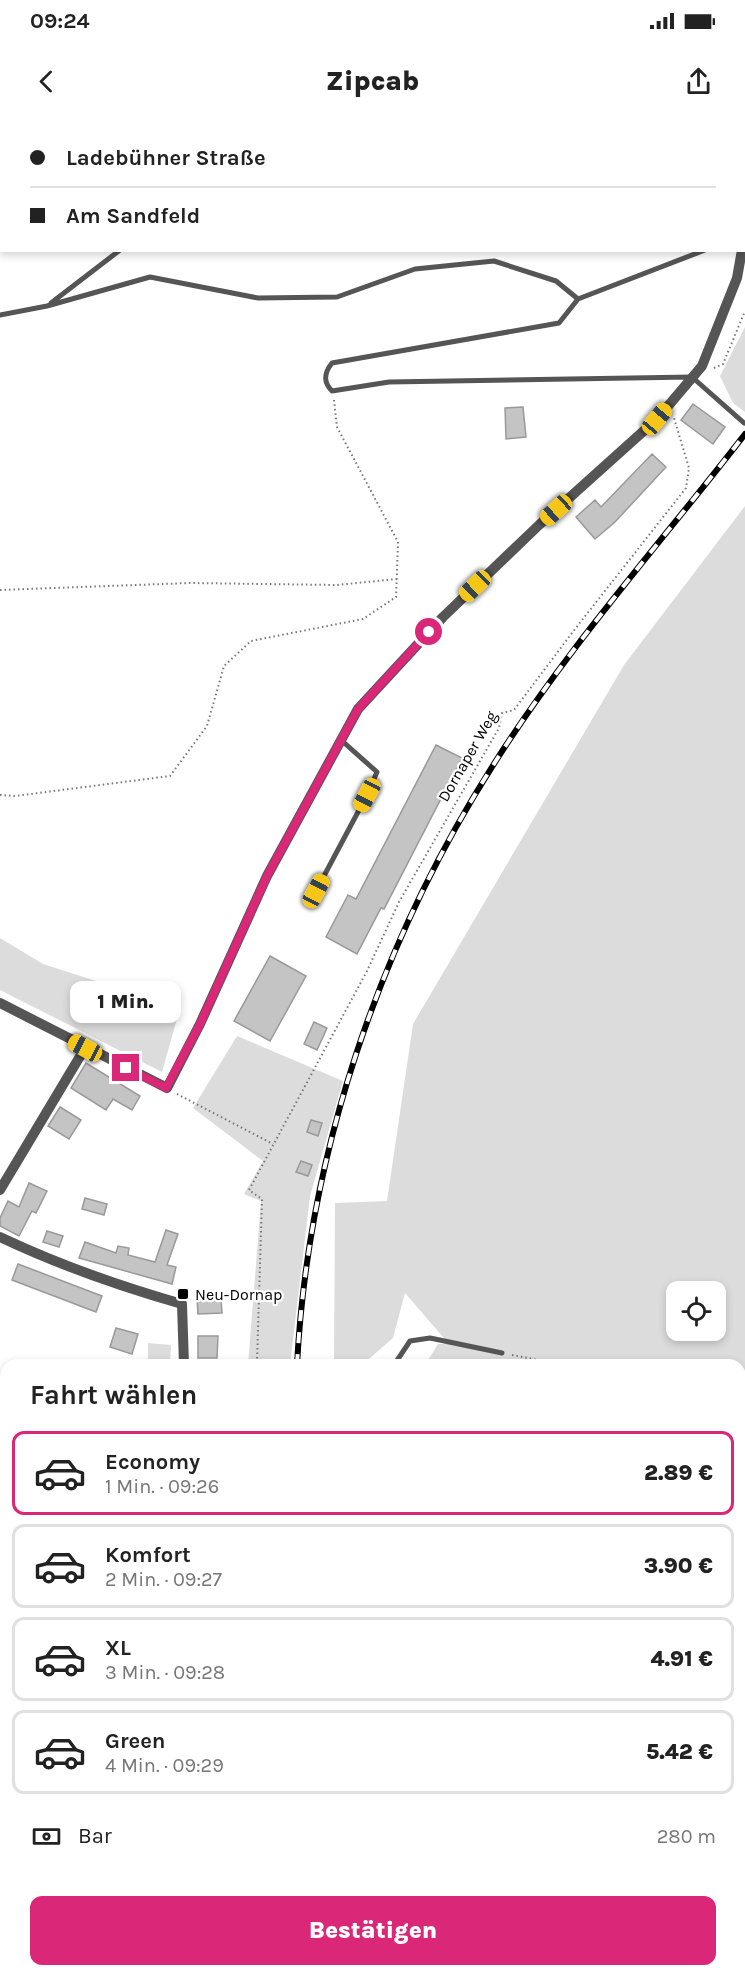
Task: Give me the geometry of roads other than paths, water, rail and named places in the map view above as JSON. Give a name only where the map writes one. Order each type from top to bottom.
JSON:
[{"type":"street","points":[[0,1003],[166,1088],[200,1024],[267,876],[358,709],[443,617],[539,525],[657,419],[702,366],[736,278],[742,252]]},
{"type":"street","points":[[0,1190],[85,1048]]},
{"type":"street","points":[[0,1238],[45,1259],[182,1304],[184,1359]]},
{"type":"lane","points":[[48,306],[117,252]]},
{"type":"lane","points":[[700,252],[578,299],[559,323],[332,363],[325,376],[326,386],[332,391],[389,382],[692,377],[744,423]]},
{"type":"lane","points":[[0,315],[48,306],[150,277],[258,298],[337,297],[415,269],[494,261],[556,281],[578,299]]},
{"type":"lane","points":[[316,891],[377,772],[341,740]]},
{"type":"lane","points":[[398,1359],[410,1341],[430,1338],[502,1353]]},
{"type":"railway","points":[[298,1359],[304,1286],[316,1208],[334,1130],[356,1054],[415,906],[452,835],[521,723],[582,639],[745,434]]},
{"type":"place","name":"Neu-Dornap","points":[[183,1294]]}]
